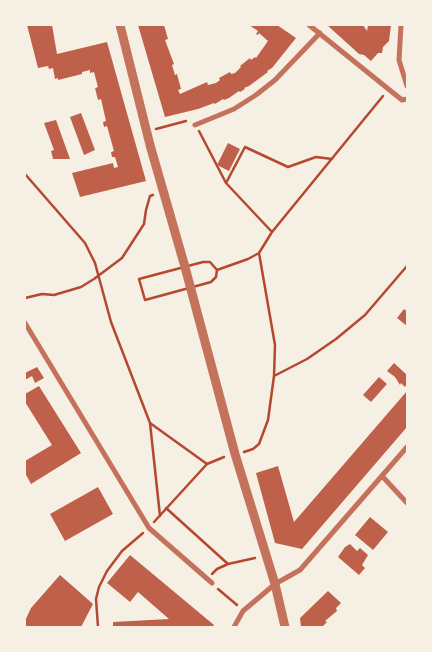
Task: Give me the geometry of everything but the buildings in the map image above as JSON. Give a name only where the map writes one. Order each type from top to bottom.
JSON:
[{"type":"street","points":[[120,25],[235,454],[275,584],[285,627]]},
{"type":"street","points":[[309,25],[402,100],[407,99]]},
{"type":"street","points":[[401,25],[399,60],[407,86]]},
{"type":"street","points":[[196,125],[234,110],[256,95],[275,80],[320,33]]},
{"type":"street","points":[[25,324],[149,528],[209,581]]},
{"type":"street","points":[[234,627],[243,611],[275,584],[300,570],[407,447]]},
{"type":"street","points":[[382,476],[407,503]]},
{"type":"path","points":[[217,270],[259,253],[272,232],[389,89]]},
{"type":"path","points":[[166,126],[189,120],[196,125],[226,183],[272,232]]},
{"type":"path","points":[[226,183],[245,147],[288,166],[316,157],[333,159]]},
{"type":"path","points":[[25,174],[85,243],[98,275],[111,322],[150,423],[160,516]]},
{"type":"path","points":[[25,298],[42,294],[54,296],[65,293],[94,279],[122,258],[130,249],[144,224],[150,196],[164,191]]},
{"type":"path","points":[[98,627],[96,599],[99,588],[122,551],[149,528],[207,464],[254,449],[259,444],[268,420],[274,376],[275,345],[259,253]]},
{"type":"path","points":[[203,262],[210,262],[217,270]]},
{"type":"path","points":[[274,376],[307,359],[365,315],[407,266]]},
{"type":"path","points":[[185,267],[140,279],[145,300],[190,288]]},
{"type":"path","points":[[209,283],[214,280],[217,270]]},
{"type":"path","points":[[150,423],[207,464]]},
{"type":"path","points":[[166,508],[228,564]]},
{"type":"path","points":[[243,611],[209,581],[217,569],[228,564],[266,556]]}]
